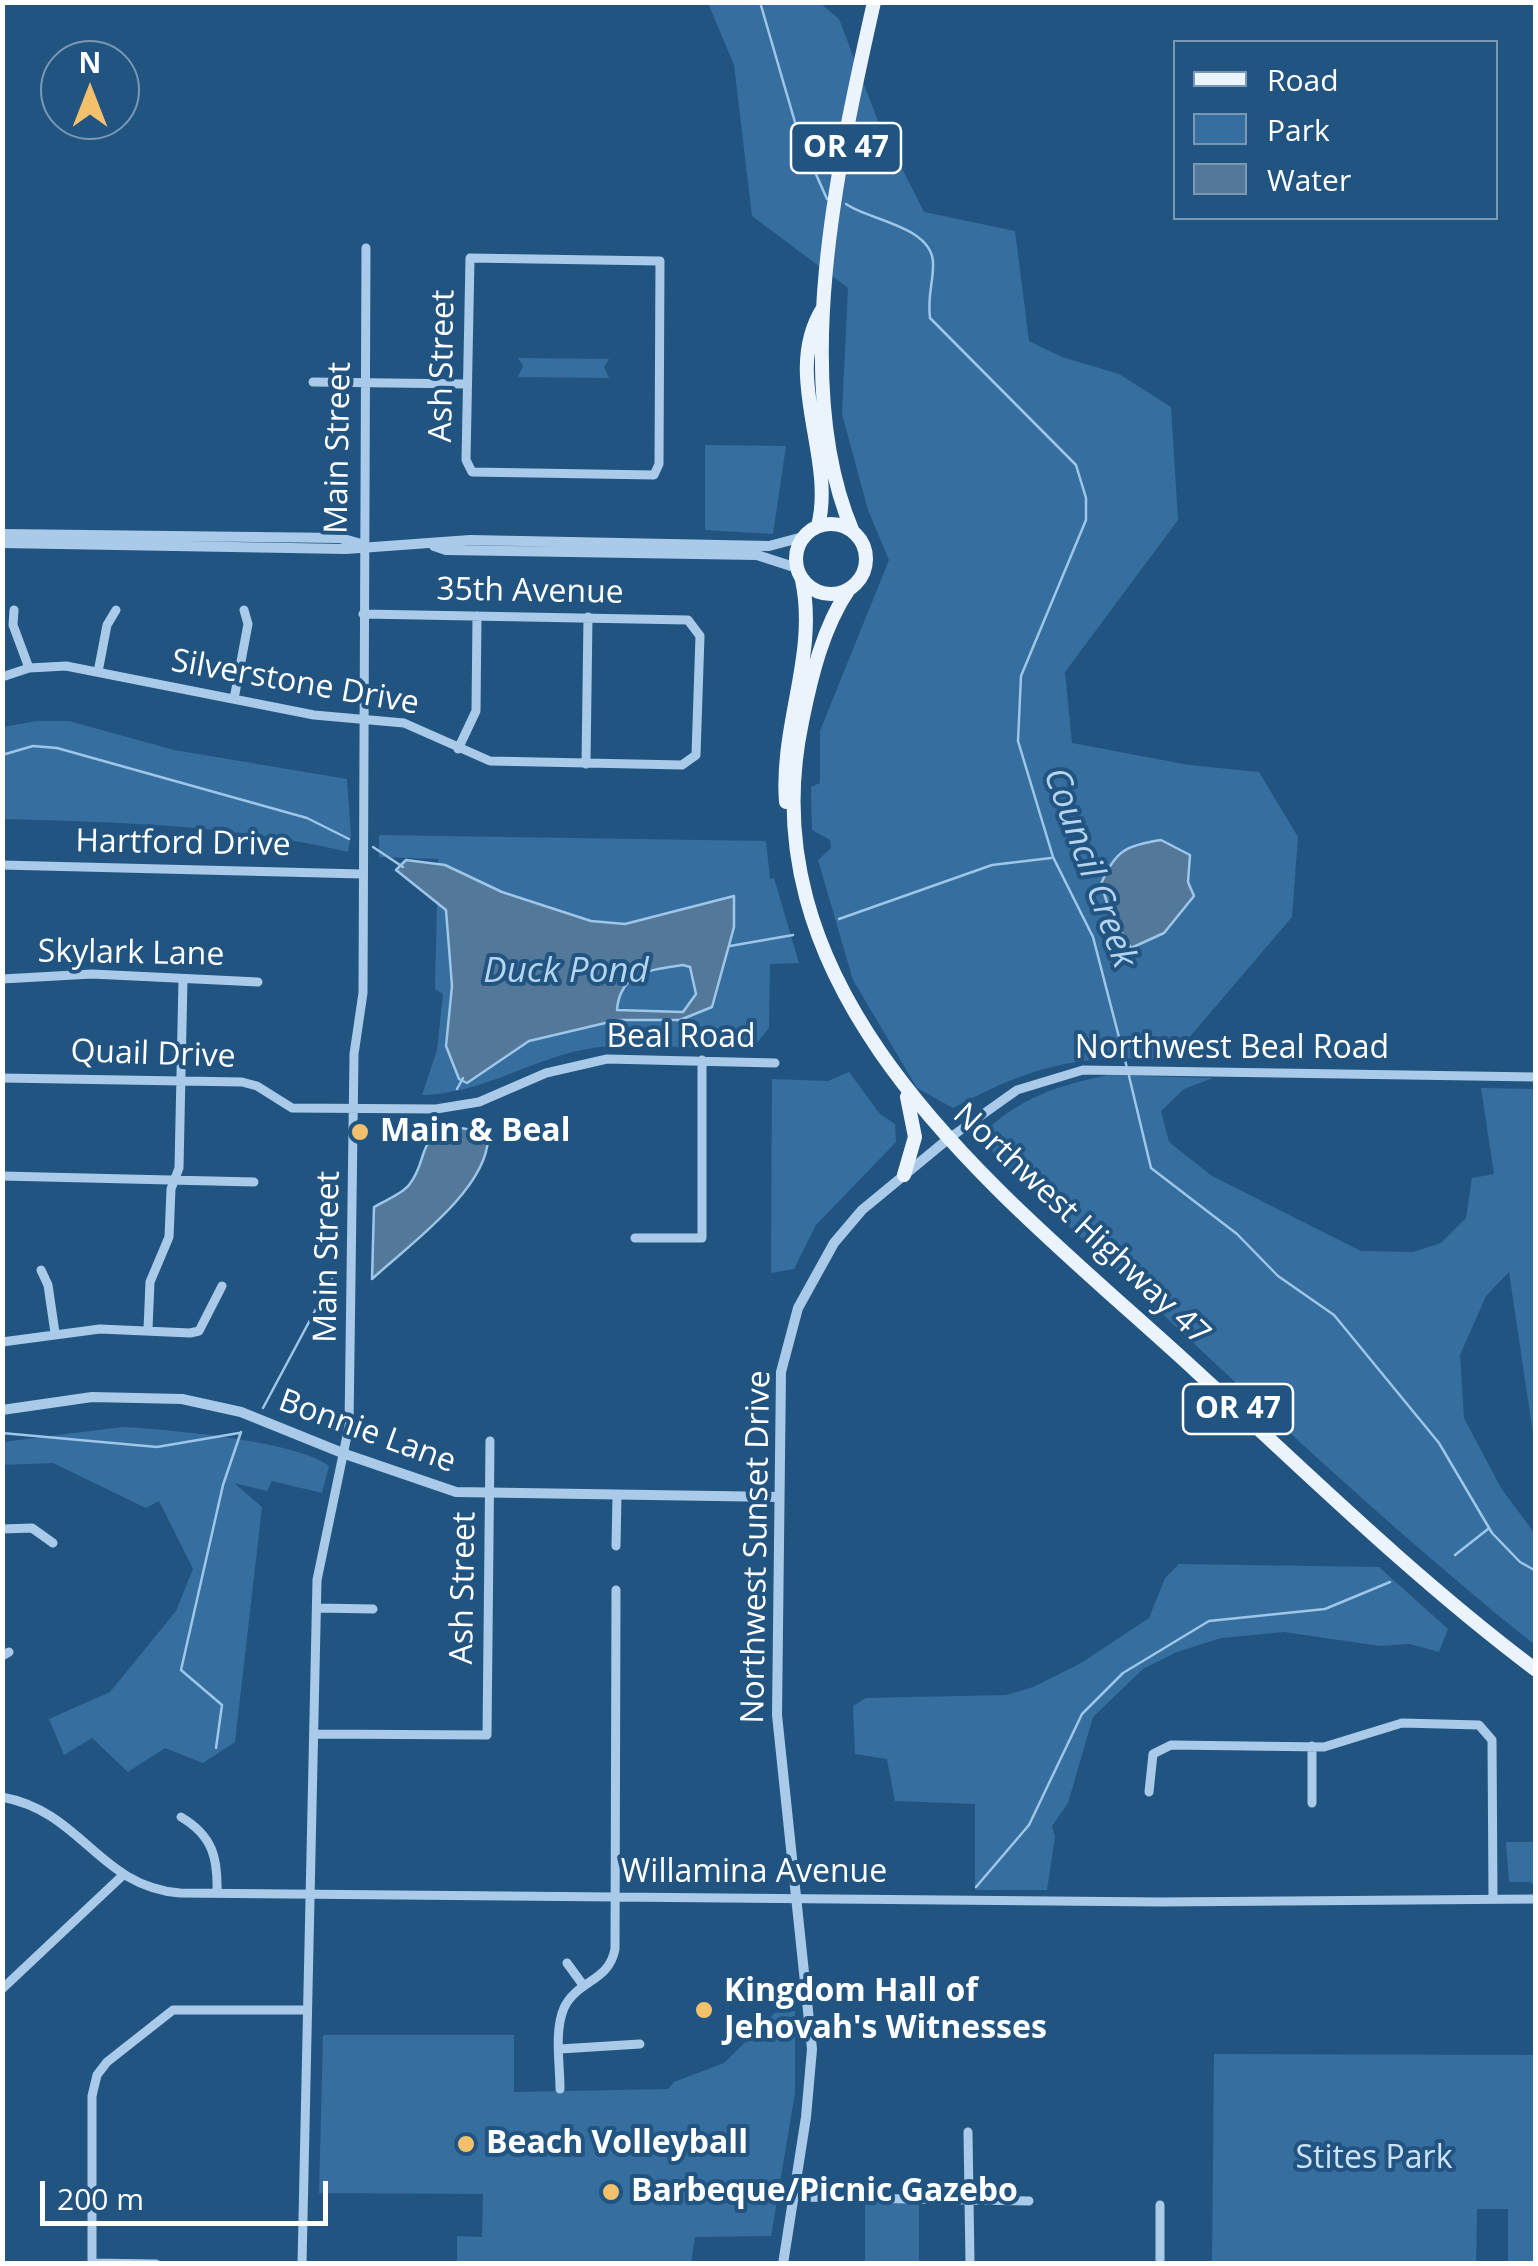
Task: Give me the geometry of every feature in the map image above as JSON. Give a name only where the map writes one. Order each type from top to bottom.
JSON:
[{"type":"main road","name":"OR 47","points":[[818,526],[823,489],[810,424],[809,357],[815,320],[822,308],[841,174],[874,2]]},
{"type":"main road","points":[[822,308],[825,434],[842,508],[853,532],[866,561],[864,572],[849,589],[829,594],[800,574],[803,537],[818,526],[836,524],[853,532]]},
{"type":"main road","name":"Northwest Highway 47","points":[[792,821],[786,812],[786,738],[810,616],[800,574]]},
{"type":"main road","name":"Northwest Highway 47","points":[[849,589],[832,613],[806,702],[794,772],[792,821],[808,900],[832,967],[866,1034],[906,1092],[948,1140],[1344,1507],[1451,1602],[1536,1670]]},
{"type":"main road","points":[[904,1175],[914,1137],[906,1092]]},
{"type":"street","name":"Main Street","points":[[302,2264],[319,1564],[345,1454],[350,1395],[354,1054],[363,993],[366,248]]},
{"type":"street","name":"Ash Street","points":[[470,258],[660,261],[659,464],[654,475],[474,473],[466,460],[467,384],[470,258]]},
{"type":"street","points":[[313,382],[467,384]]},
{"type":"street","points":[[2,534],[340,538],[364,544],[433,546],[470,540],[769,546],[803,537]]},
{"type":"street","points":[[2,543],[340,549],[364,544]]},
{"type":"street","points":[[433,546],[446,550],[758,555],[800,574]]},
{"type":"street","points":[[14,610],[13,625],[30,668]]},
{"type":"street","points":[[98,672],[107,625],[116,610]]},
{"type":"street","points":[[234,699],[248,624],[244,610]]},
{"type":"street","name":"35th Avenue","points":[[363,614],[686,619],[695,624],[700,636],[698,750],[693,760]]},
{"type":"street","points":[[458,749],[475,714],[477,616]]},
{"type":"street","points":[[586,764],[588,617]]},
{"type":"street","name":"Silverstone Drive","points":[[2,677],[30,668],[66,666],[234,699],[415,726],[458,749],[502,762],[682,765],[693,760]]},
{"type":"street","name":"Hartford Drive","points":[[2,865],[362,874]]},
{"type":"street","name":"Skylark Lane","points":[[2,979],[92,974],[258,982]]},
{"type":"street","points":[[148,1329],[150,1282],[169,1237],[174,1180],[179,1168],[183,978]]},
{"type":"street","name":"Beal Road","points":[[355,1109],[436,1109],[479,1102],[546,1073],[607,1060],[775,1063]]},
{"type":"street","points":[[635,1238],[702,1238],[702,1060]]},
{"type":"street","name":"Northwest Beal Road","points":[[948,1140],[992,1105],[1027,1086],[1060,1074],[1110,1068],[1536,1077]]},
{"type":"street","name":"Quail Drive","points":[[2,1078],[249,1083],[292,1108],[355,1109]]},
{"type":"street","name":"Northwest Sunset Drive","points":[[783,2264],[812,2049],[779,1742],[780,1385],[798,1308],[814,1273],[847,1227],[948,1140]]},
{"type":"street","points":[[2,1176],[254,1182]]},
{"type":"street","points":[[41,1270],[48,1285],[56,1333]]},
{"type":"street","points":[[2,1342],[56,1333],[200,1330],[222,1286]]},
{"type":"street","name":"Bonnie Lane","points":[[2,1410],[92,1397],[182,1399],[241,1412],[441,1488],[490,1495],[778,1498]]},
{"type":"street","name":"Ash Street","points":[[314,1734],[487,1735],[490,1442]]},
{"type":"street","points":[[616,1546],[617,1496]]},
{"type":"street","points":[[2,1530],[32,1528],[53,1542]]},
{"type":"street","points":[[560,2089],[564,2008],[583,1986],[600,1978],[613,1962],[616,1590]]},
{"type":"street","points":[[317,1608],[372,1610]]},
{"type":"street","points":[[1150,1792],[1150,1762],[1156,1749],[1171,1745],[1332,1745],[1402,1722],[1470,1723],[1486,1728],[1493,1748],[1493,1898]]},
{"type":"street","points":[[1312,1746],[1312,1803]]},
{"type":"street","name":"Willamina Avenue","points":[[2,1797],[46,1811],[67,1825],[122,1877],[161,1892],[1162,1902],[1536,1898]]},
{"type":"street","points":[[181,1817],[199,1828],[212,1845],[217,1893]]},
{"type":"street","points":[[2,1989],[122,1877]]},
{"type":"street","points":[[566,1963],[583,1986]]},
{"type":"street","points":[[156,2264],[92,2263],[92,2096],[97,2075],[141,2032],[172,2010],[307,2010]]},
{"type":"street","points":[[560,2050],[640,2044]]},
{"type":"street","points":[[968,2132],[970,2264]]},
{"type":"street","points":[[794,2197],[1029,2201]]},
{"type":"street","points":[[1160,2206],[1160,2264]]},
{"type":"green space","points":[[708,3],[820,3],[839,19],[878,121],[924,212],[1015,231],[1029,341],[1062,357],[1119,374],[1171,407],[1178,520],[1065,672],[1072,743],[1189,765],[1259,772],[1298,837],[1292,917],[1170,1060],[1110,1059],[1057,1066],[1007,1082],[953,1108],[917,1088],[853,980],[818,860],[831,848],[830,840],[812,830],[811,787],[820,783],[820,731],[889,560],[868,510],[842,414],[848,288],[752,216],[734,65]]},
{"type":"green space","points":[[518,358],[609,359],[604,367],[609,378],[518,377],[523,366]]},
{"type":"green space","points":[[705,445],[786,446],[773,534],[705,530]]},
{"type":"green space","points":[[69,721],[174,750],[347,779],[351,835],[348,852],[220,830],[3,819],[3,727]]},
{"type":"green space","points":[[379,835],[766,841],[770,879],[774,878],[799,963],[770,964],[769,1028],[755,1045],[593,1048],[488,1082],[422,1095],[437,1050],[443,994],[435,989],[438,859],[379,857]]},
{"type":"green space","points":[[849,1072],[880,1114],[895,1124],[896,1142],[816,1225],[794,1269],[771,1273],[772,1079],[828,1081]]},
{"type":"green space","points":[[1108,1075],[1213,1078],[1184,1089],[1161,1111],[1169,1142],[1212,1176],[1361,1251],[1413,1252],[1441,1243],[1466,1218],[1472,1178],[1494,1174],[1481,1088],[1535,1089],[1535,1447],[1509,1272],[1486,1296],[1460,1355],[1464,1418],[1501,1488],[1535,1534],[1535,1645],[1397,1529],[1263,1408],[999,1161],[982,1135],[1025,1102],[1073,1083]]},
{"type":"green space","points":[[122,1427],[261,1443],[313,1457],[329,1466],[322,1493],[272,1481],[267,1491],[234,1483],[262,1507],[235,1742],[203,1763],[165,1748],[128,1772],[92,1738],[64,1755],[49,1719],[110,1692],[176,1611],[193,1569],[159,1501],[146,1508],[53,1463],[3,1465],[3,1442]]},
{"type":"green space","points":[[1179,1564],[1379,1567],[1448,1629],[1439,1652],[1410,1644],[1380,1646],[1284,1632],[1221,1638],[1177,1652],[1143,1669],[1093,1717],[1068,1803],[1052,1826],[1055,1837],[1047,1890],[975,1890],[975,1804],[895,1801],[887,1759],[855,1754],[853,1706],[866,1698],[1006,1695],[1033,1687],[1081,1663],[1149,1618],[1165,1578]]},
{"type":"green space","points":[[1506,1842],[1535,1842],[1535,1886],[1530,1882],[1509,1882]]},
{"type":"green space","points":[[795,2011],[795,2093],[771,2236],[695,2237],[691,2263],[457,2263],[457,2236],[482,2237],[483,2194],[319,2193],[323,2035],[514,2035],[514,2092],[668,2089],[674,2082],[724,2063],[775,2013]]},
{"type":"green space","name":"Stites Park","points":[[1214,2054],[1535,2055],[1535,2263],[1508,2263],[1508,2209],[1477,2209],[1476,2263],[1212,2263]]},
{"type":"green space","points":[[865,2203],[919,2203],[919,2263],[865,2264]]},
{"type":"water","points":[[1161,840],[1190,855],[1188,882],[1194,896],[1164,933],[1131,948],[1111,915],[1101,884],[1111,864],[1123,852]]},
{"type":"water","name":"Duck Pond","points":[[406,860],[445,865],[502,892],[591,921],[625,924],[734,896],[734,927],[712,1007],[680,1020],[618,1020],[529,1041],[467,1083],[459,1079],[446,1046],[452,986],[446,910],[396,870]],"holes":[[[690,967],[696,994],[683,1012],[617,1010],[619,997],[631,980],[649,971]]]},
{"type":"water","points":[[460,1128],[480,1131],[488,1139],[474,1178],[443,1215],[372,1279],[374,1207],[409,1185],[435,1136]]},
{"type":"waterway","name":"Council Creek","points":[[760,2],[799,136],[827,199]]},
{"type":"waterway","name":"Council Creek","points":[[846,204],[922,240],[933,262],[930,318],[1076,465],[1086,498],[1086,520],[1021,676],[1018,741],[1053,857],[1093,937],[1127,1068]]},
{"type":"waterway","points":[[2,755],[33,746],[57,748],[307,818],[349,839]]},
{"type":"waterway","points":[[373,847],[403,867]]},
{"type":"waterway","points":[[839,919],[992,865],[1051,858]]},
{"type":"waterway","points":[[730,946],[793,935]]},
{"type":"waterway","name":"Council Creek","points":[[1129,1076],[1151,1168],[1237,1234],[1278,1276],[1334,1315],[1439,1443],[1492,1533],[1520,1562],[1536,1571]]},
{"type":"waterway","points":[[457,1089],[463,1078]]},
{"type":"waterway","points":[[263,1408],[332,1279]]},
{"type":"waterway","points":[[216,1748],[222,1705],[181,1670],[223,1485],[241,1432]]},
{"type":"waterway","points":[[2,1433],[157,1447],[239,1433]]},
{"type":"waterway","points":[[1455,1555],[1488,1529]]},
{"type":"waterway","points":[[976,1887],[1029,1825],[1082,1714],[1123,1673],[1209,1621],[1325,1609],[1390,1582]]},
{"type":"place","name":"Main & Beal","points":[[360,1132]]},
{"type":"place","name":"Kingdom Hall of Jehovah's Witnesses","points":[[704,2010]]},
{"type":"place","name":"Beach Volleyball","points":[[466,2144]]},
{"type":"place","name":"Barbeque/Picnic Gazebo","points":[[611,2192]]}]
